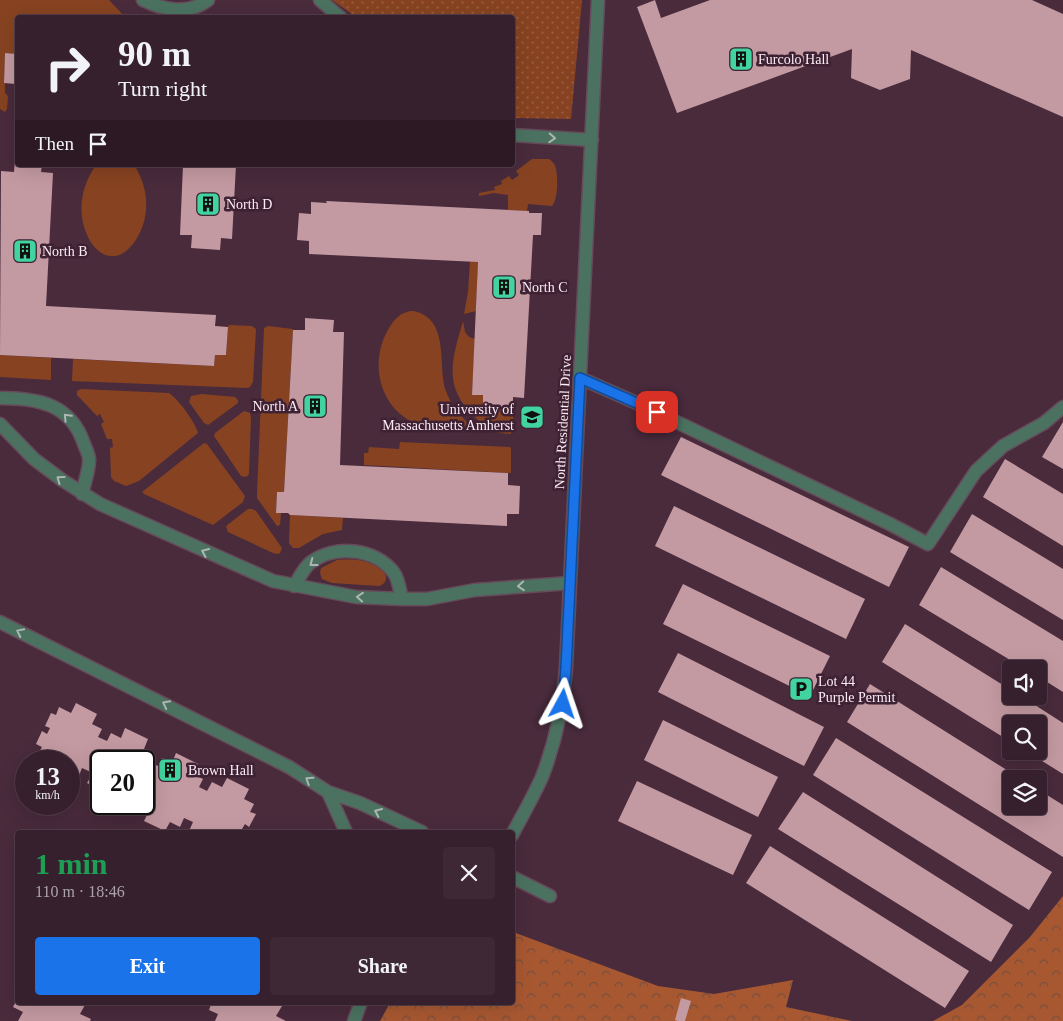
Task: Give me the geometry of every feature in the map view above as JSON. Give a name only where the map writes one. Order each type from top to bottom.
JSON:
[{"type":"lane","points":[[143,0],[169,10],[203,4],[208,0]]},
{"type":"lane","points":[[320,0],[338,15]]},
{"type":"lane","name":"North Residential Drive","points":[[515,830],[541,778],[554,740],[563,704],[598,0]]},
{"type":"lane","points":[[515,135],[592,140]]},
{"type":"lane","points":[[580,378],[657,412],[928,544],[976,471],[1003,446],[1044,423],[1063,407]]},
{"type":"lane","points":[[0,398],[18,398],[44,402],[65,413],[80,432],[89,459],[82,494]]},
{"type":"lane","points":[[0,424],[34,459],[82,494],[100,504],[259,576],[294,586],[356,597],[402,600],[427,599],[475,590],[570,583]]},
{"type":"lane","points":[[294,586],[309,564],[326,554],[350,550],[372,556],[388,566],[396,575],[402,600]]},
{"type":"lane","points":[[0,622],[289,767],[328,792],[360,803],[418,830]]},
{"type":"lane","points":[[328,792],[345,830]]},
{"type":"lane","points":[[515,878],[550,896]]},
{"type":"lane","points":[[354,1021],[360,1005]]},
{"type":"shaded area","points":[[0,0],[109,0],[123,15],[15,15],[15,54],[5,53],[4,83],[5,93],[8,96],[7,109],[5,112],[0,109]]},
{"type":"shaded area","points":[[332,0],[582,0],[571,119],[515,118],[515,15],[353,15]]},
{"type":"shaded area","points":[[532,159],[549,159],[555,166],[557,188],[552,206],[528,204],[527,211],[508,210],[508,195],[494,193],[479,196],[479,193],[495,190],[494,187],[502,184],[501,181],[509,176],[512,180],[519,175],[516,171]]},
{"type":"shaded area","points":[[95,167],[135,167],[143,184],[146,204],[143,225],[133,244],[117,256],[108,256],[98,250],[92,244],[83,224],[83,194],[90,174]]},
{"type":"shaded area","points":[[470,261],[478,262],[476,311],[464,314],[468,292]]},
{"type":"shaded area","points":[[414,311],[426,316],[438,334],[446,391],[453,406],[470,426],[467,432],[436,430],[414,423],[397,411],[383,390],[379,366],[383,341],[395,319],[405,312]]},
{"type":"shaded area","points":[[463,321],[465,332],[469,337],[475,339],[472,395],[483,395],[483,407],[513,408],[513,431],[510,434],[495,432],[484,425],[465,407],[458,395],[454,384],[453,361]]},
{"type":"shaded area","points":[[229,325],[252,326],[256,329],[253,382],[250,387],[72,381],[73,359],[214,366],[215,355],[226,355]]},
{"type":"shaded area","points":[[268,326],[293,329],[284,492],[277,492],[276,512],[281,513],[280,525],[277,526],[257,498],[264,328]]},
{"type":"shaded area","points":[[0,355],[51,358],[51,380],[0,377]]},
{"type":"shaded area","points":[[81,389],[169,393],[194,423],[198,433],[139,481],[126,486],[114,481],[111,477],[110,448],[113,447],[112,439],[107,439],[101,424],[104,422],[100,414],[97,416],[77,395],[77,391]]},
{"type":"shaded area","points":[[202,394],[235,397],[238,403],[208,425],[204,423],[189,402],[191,396]]},
{"type":"shaded area","points":[[244,411],[250,413],[251,417],[249,473],[248,476],[244,477],[241,476],[214,436],[215,433]]},
{"type":"shaded area","points":[[400,442],[510,447],[511,473],[364,465],[364,453],[368,453],[369,447],[399,449]]},
{"type":"shaded area","points":[[204,443],[207,444],[245,496],[243,502],[213,525],[142,492]]},
{"type":"shaded area","points":[[248,509],[256,511],[282,548],[280,553],[273,553],[228,532],[226,526]]},
{"type":"shaded area","points":[[290,515],[343,518],[342,530],[323,534],[299,548],[293,548],[289,543]]},
{"type":"shaded area","points":[[337,560],[356,560],[374,564],[384,572],[386,580],[379,586],[332,583],[322,579],[321,568]]},
{"type":"green space","points":[[1063,896],[1063,1021],[933,1021],[962,1005],[1030,937]]},
{"type":"green space","points":[[515,933],[658,986],[714,994],[793,980],[786,1007],[852,1021],[380,1021],[389,1005],[515,1005]]},
{"type":"building","name":"Furcolo Hall","points":[[655,0],[661,18],[710,0],[1032,0],[1063,14],[1063,117],[911,50],[910,79],[880,90],[851,78],[852,49],[677,113],[637,7]]},
{"type":"building","points":[[5,53],[15,54],[15,84],[4,83]]},
{"type":"building","name":"North B","points":[[15,160],[15,167],[42,167],[41,172],[53,173],[46,306],[216,315],[215,326],[228,327],[226,355],[215,355],[214,366],[0,355],[1,171],[14,172]]},
{"type":"building","name":"North D","points":[[183,167],[236,167],[232,239],[221,238],[220,250],[191,248],[192,235],[180,235]]},
{"type":"building","name":"North C","points":[[326,201],[542,213],[541,235],[533,235],[524,398],[513,397],[513,408],[483,407],[483,395],[472,395],[478,262],[309,254],[309,241],[297,240],[299,213],[311,214],[311,202],[327,203]]},
{"type":"building","name":"North A","points":[[305,318],[334,320],[333,332],[344,332],[340,465],[508,473],[508,485],[520,486],[519,514],[507,514],[507,526],[276,513],[277,492],[284,492],[293,330],[305,330]]},
{"type":"building","points":[[1063,422],[1063,469],[1042,457]]},
{"type":"building","points":[[681,437],[909,547],[889,587],[661,475]]},
{"type":"building","points":[[1005,459],[1063,494],[1063,546],[983,497]]},
{"type":"building","points":[[674,506],[865,599],[846,639],[655,546]]},
{"type":"building","points":[[972,514],[1063,569],[1063,620],[950,552]]},
{"type":"building","points":[[941,567],[1063,641],[1063,692],[1047,682],[1047,660],[1010,660],[919,605]]},
{"type":"building","points":[[683,584],[830,656],[810,696],[663,624]]},
{"type":"building","points":[[905,624],[1002,684],[1002,705],[1035,705],[1063,723],[1063,774],[1040,760],[1047,760],[1047,715],[1002,715],[1002,736],[882,662]]},
{"type":"building","points":[[678,653],[824,727],[804,766],[658,692]]},
{"type":"building","points":[[870,684],[1007,770],[1002,770],[1002,815],[1047,815],[1047,795],[1063,805],[1063,857],[847,722]]},
{"type":"building","name":"Brown Hall","points":[[76,703],[97,714],[92,724],[102,729],[98,737],[107,741],[111,733],[121,738],[125,728],[148,739],[144,749],[146,750],[90,750],[90,772],[82,768],[80,773],[80,750],[40,750],[42,747],[36,744],[42,731],[47,734],[50,728],[45,726],[51,713],[56,715],[59,707],[71,713]]},
{"type":"building","points":[[663,720],[778,777],[758,817],[644,760]]},
{"type":"building","points":[[836,738],[1052,872],[1029,910],[813,775]]},
{"type":"building","name":"Brown Hall","points":[[176,753],[198,764],[193,774],[203,779],[199,787],[207,791],[212,782],[222,787],[227,778],[249,789],[244,799],[254,804],[250,812],[256,814],[249,827],[245,824],[242,829],[244,830],[189,830],[193,822],[184,818],[180,827],[170,822],[166,830],[163,830],[144,821],[147,815],[155,815],[155,765],[158,766],[162,758],[172,763]]},
{"type":"building","points":[[637,781],[752,835],[733,875],[618,821]]},
{"type":"building","points":[[803,792],[1013,925],[991,962],[778,829]]},
{"type":"building","points":[[770,846],[969,971],[945,1008],[746,883]]},
{"type":"building","points":[[681,998],[691,1001],[685,1021],[675,1020]]},
{"type":"building","points":[[15,1003],[15,1005],[85,1005],[80,1014],[91,1019],[90,1021],[18,1021],[23,1012],[13,1007]]},
{"type":"building","points":[[211,1005],[280,1005],[282,1006],[276,1016],[286,1021],[215,1021],[218,1014],[209,1010]]},
{"type":"place","name":"Furcolo Hall","points":[[741,59]]},
{"type":"place","name":"North D","points":[[208,204]]},
{"type":"place","name":"North B","points":[[25,251]]},
{"type":"place","name":"North C","points":[[504,287]]},
{"type":"place","name":"North A","points":[[315,406]]},
{"type":"place","name":"University of Massachusetts Amherst","points":[[532,417]]},
{"type":"place","name":"Lot 44 Purple Permit","points":[[801,689]]},
{"type":"place","name":"Brown Hall","points":[[170,770]]},
{"type":"route","points":[[563,704],[580,378],[657,412]]}]
